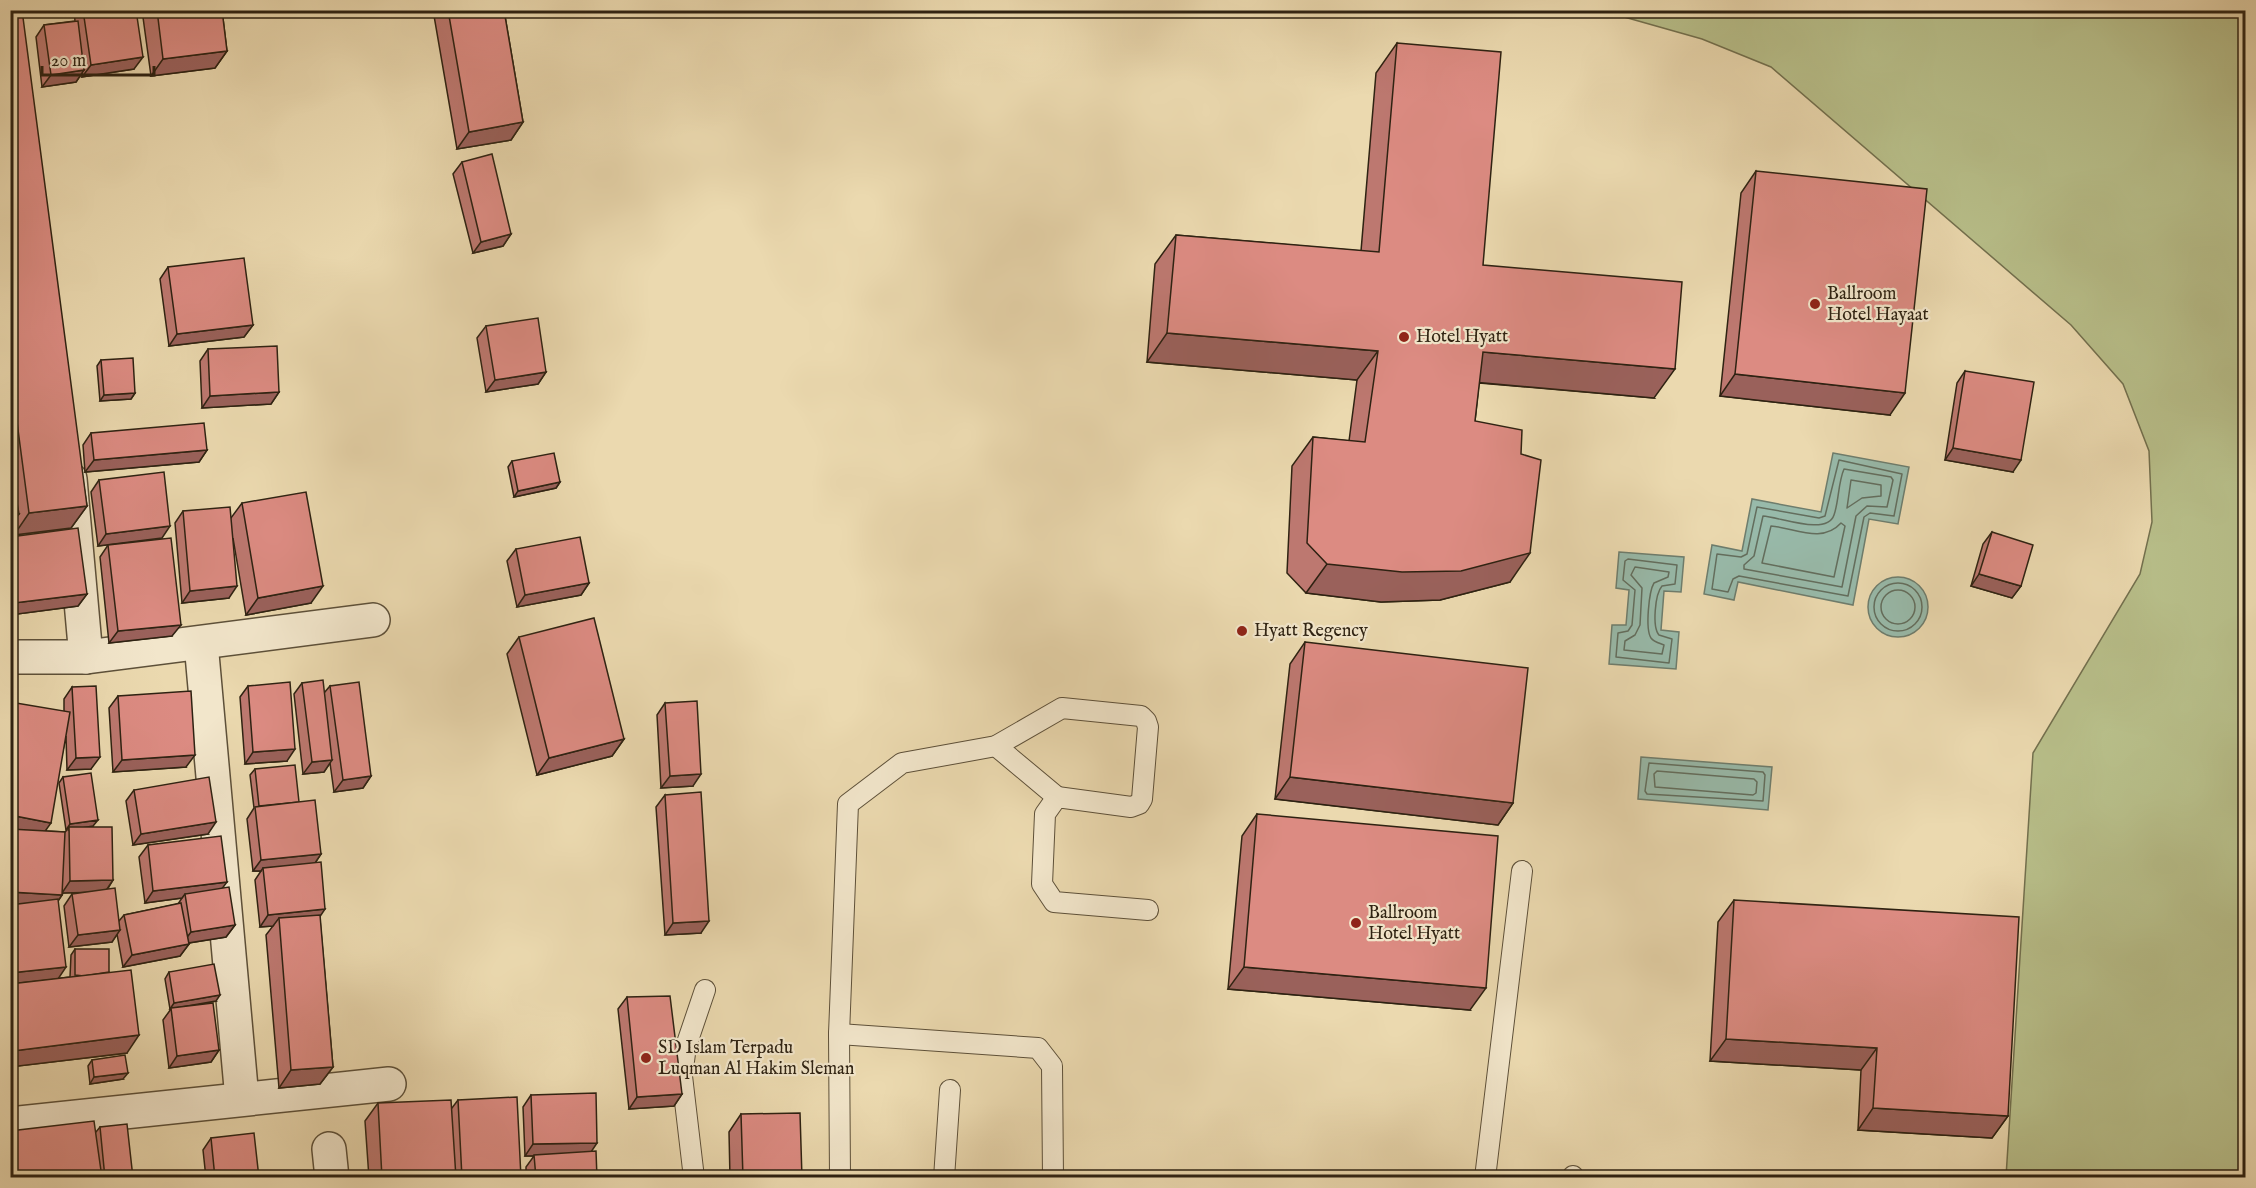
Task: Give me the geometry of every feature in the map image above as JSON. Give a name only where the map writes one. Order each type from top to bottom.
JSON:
[{"type":"street","points":[[67,450],[86,657]]},
{"type":"street","points":[[10,657],[86,657],[201,644],[373,620]]},
{"type":"street","points":[[201,644],[242,1099]]},
{"type":"street","points":[[10,1124],[389,1084]]},
{"type":"lane","points":[[840,1178],[839,1034],[848,804],[902,763],[996,746],[1062,708],[1141,717],[1146,721],[1142,799],[1139,804],[1131,807],[1057,797],[996,746]]},
{"type":"lane","points":[[1057,797],[1045,814],[1042,884],[1054,902],[1148,910]]},
{"type":"lane","points":[[1485,1178],[1522,871]]},
{"type":"lane","points":[[694,1178],[682,1076],[686,1046],[705,990]]},
{"type":"lane","points":[[839,1034],[1038,1048],[1053,1066],[1053,1178]]},
{"type":"lane","points":[[944,1178],[950,1090]]},
{"type":"green space","points":[[1603,11],[2245,11],[2245,1177],[2006,1177],[2033,753],[2140,574],[2152,522],[2149,451],[2123,384],[2071,325],[1771,67],[1702,39]]},
{"type":"water","points":[[1833,453],[1909,467],[1898,524],[1869,519],[1853,605],[1738,582],[1734,600],[1704,594],[1712,545],[1742,551],[1752,499],[1821,512]]},
{"type":"water","points":[[1619,552],[1684,557],[1681,592],[1664,591],[1661,630],[1679,632],[1676,669],[1609,664],[1612,625],[1626,625],[1629,590],[1616,588]]},
{"type":"water","points":[[1892,577],[1904,577],[1915,582],[1923,590],[1928,607],[1926,619],[1915,632],[1904,637],[1892,637],[1881,632],[1873,624],[1868,613],[1868,601],[1873,590],[1881,582]]},
{"type":"water","points":[[1641,757],[1772,767],[1768,810],[1638,799]]},
{"type":"building","points":[[10,10],[22,10],[87,506],[29,513],[10,369]]},
{"type":"building","points":[[83,10],[136,10],[143,57],[91,65]]},
{"type":"building","points":[[157,10],[222,10],[227,51],[163,59]]},
{"type":"building","points":[[448,10],[504,10],[523,122],[469,132]]},
{"type":"building","points":[[78,21],[84,70],[51,75],[44,25]]},
{"type":"building","name":"Hotel Hyatt","points":[[1397,43],[1501,52],[1483,265],[1682,282],[1675,369],[1483,352],[1475,421],[1522,430],[1521,454],[1541,460],[1530,553],[1461,571],[1402,572],[1327,564],[1307,543],[1313,437],[1365,442],[1378,351],[1167,333],[1176,235],[1379,252]]},
{"type":"building","points":[[492,154],[511,234],[481,242],[462,162]]},
{"type":"building","name":"Ballroom Hotel Hayaat","points":[[1756,171],[1927,189],[1905,393],[1735,374]]},
{"type":"building","points":[[244,258],[253,325],[177,334],[168,267]]},
{"type":"building","points":[[538,318],[546,372],[495,380],[486,326]]},
{"type":"building","points":[[277,346],[279,392],[210,396],[208,349]]},
{"type":"building","points":[[133,358],[135,393],[104,395],[101,360]]},
{"type":"building","points":[[1965,371],[2034,382],[2021,460],[1953,448]]},
{"type":"building","points":[[204,423],[207,450],[94,460],[91,433]]},
{"type":"building","points":[[554,453],[560,482],[518,491],[512,461]]},
{"type":"building","points":[[10,463],[19,514],[10,515]]},
{"type":"building","points":[[164,472],[170,526],[106,534],[99,480]]},
{"type":"building","points":[[306,492],[323,586],[258,598],[242,503]]},
{"type":"building","points":[[230,507],[237,586],[190,591],[183,511]]},
{"type":"building","points":[[78,528],[87,594],[14,603],[10,572],[10,537]]},
{"type":"building","points":[[1992,532],[2033,545],[2021,586],[1979,574]]},
{"type":"building","points":[[580,537],[589,583],[525,595],[516,549]]},
{"type":"building","points":[[171,538],[181,625],[118,631],[108,545]]},
{"type":"building","points":[[594,618],[624,739],[549,758],[519,637]]},
{"type":"building","points":[[1305,642],[1528,668],[1513,803],[1290,777]]},
{"type":"building","points":[[323,680],[332,760],[312,762],[302,683]]},
{"type":"building","points":[[290,682],[295,749],[253,752],[248,686]]},
{"type":"building","points":[[359,682],[371,776],[343,780],[330,686]]},
{"type":"building","points":[[96,686],[100,757],[76,758],[72,687]]},
{"type":"building","points":[[191,691],[195,755],[122,760],[118,696]]},
{"type":"building","points":[[697,701],[701,774],[670,776],[665,703]]},
{"type":"building","points":[[10,702],[70,712],[51,823],[10,815]]},
{"type":"building","points":[[295,765],[299,802],[259,806],[255,769]]},
{"type":"building","points":[[91,773],[98,820],[70,824],[63,777]]},
{"type":"building","points":[[209,777],[216,822],[141,834],[134,790]]},
{"type":"building","points":[[701,792],[709,921],[673,923],[665,795]]},
{"type":"building","points":[[315,800],[321,854],[261,860],[255,807]]},
{"type":"building","name":"Ballroom Hotel Hyatt","points":[[1257,814],[1498,836],[1486,988],[1244,967]]},
{"type":"building","points":[[69,827],[112,827],[113,880],[70,881]]},
{"type":"building","points":[[10,829],[65,832],[62,895],[10,892]]},
{"type":"building","points":[[221,836],[227,882],[153,891],[148,845]]},
{"type":"building","points":[[321,862],[325,909],[268,915],[263,868]]},
{"type":"building","points":[[229,887],[235,925],[191,932],[185,894]]},
{"type":"building","points":[[115,888],[120,930],[78,935],[72,894]]},
{"type":"building","points":[[58,899],[66,967],[10,973],[10,905]]},
{"type":"building","points":[[1734,900],[2019,917],[2008,1116],[1873,1108],[1877,1048],[1726,1039]]},
{"type":"building","points":[[181,903],[189,944],[132,955],[124,915]]},
{"type":"building","points":[[320,915],[333,1067],[291,1070],[279,918]]},
{"type":"building","points":[[75,949],[109,949],[109,972],[75,975]]},
{"type":"building","points":[[214,964],[220,995],[174,1003],[169,972]]},
{"type":"building","points":[[131,970],[139,1035],[13,1051],[10,1032],[10,984]]},
{"type":"building","name":"SD Islam Terpadu Luqman Al Hakim Sleman","points":[[670,996],[682,1094],[637,1097],[627,997]]},
{"type":"building","points":[[213,1003],[219,1050],[177,1056],[171,1008]]},
{"type":"building","points":[[125,1055],[128,1073],[94,1077],[92,1060]]},
{"type":"building","points":[[596,1093],[597,1143],[533,1144],[531,1095]]},
{"type":"building","points":[[517,1097],[521,1178],[462,1178],[458,1100]]},
{"type":"building","points":[[451,1100],[456,1178],[382,1178],[378,1103]]},
{"type":"building","points":[[800,1113],[802,1178],[743,1178],[741,1114]]},
{"type":"building","points":[[94,1121],[102,1178],[10,1178],[10,1131]]},
{"type":"building","points":[[127,1124],[133,1178],[105,1178],[100,1127]]},
{"type":"building","points":[[254,1133],[259,1178],[215,1178],[211,1138]]},
{"type":"building","points":[[596,1151],[597,1178],[536,1178],[534,1155]]},
{"type":"place","name":"Ballroom Hotel Hayaat","points":[[1815,304]]},
{"type":"place","name":"Hotel Hyatt","points":[[1404,337]]},
{"type":"place","name":"Hyatt Regency","points":[[1242,631]]},
{"type":"place","name":"Ballroom Hotel Hyatt","points":[[1356,923]]},
{"type":"place","name":"SD Islam Terpadu Luqman Al Hakim Sleman","points":[[646,1058]]}]
